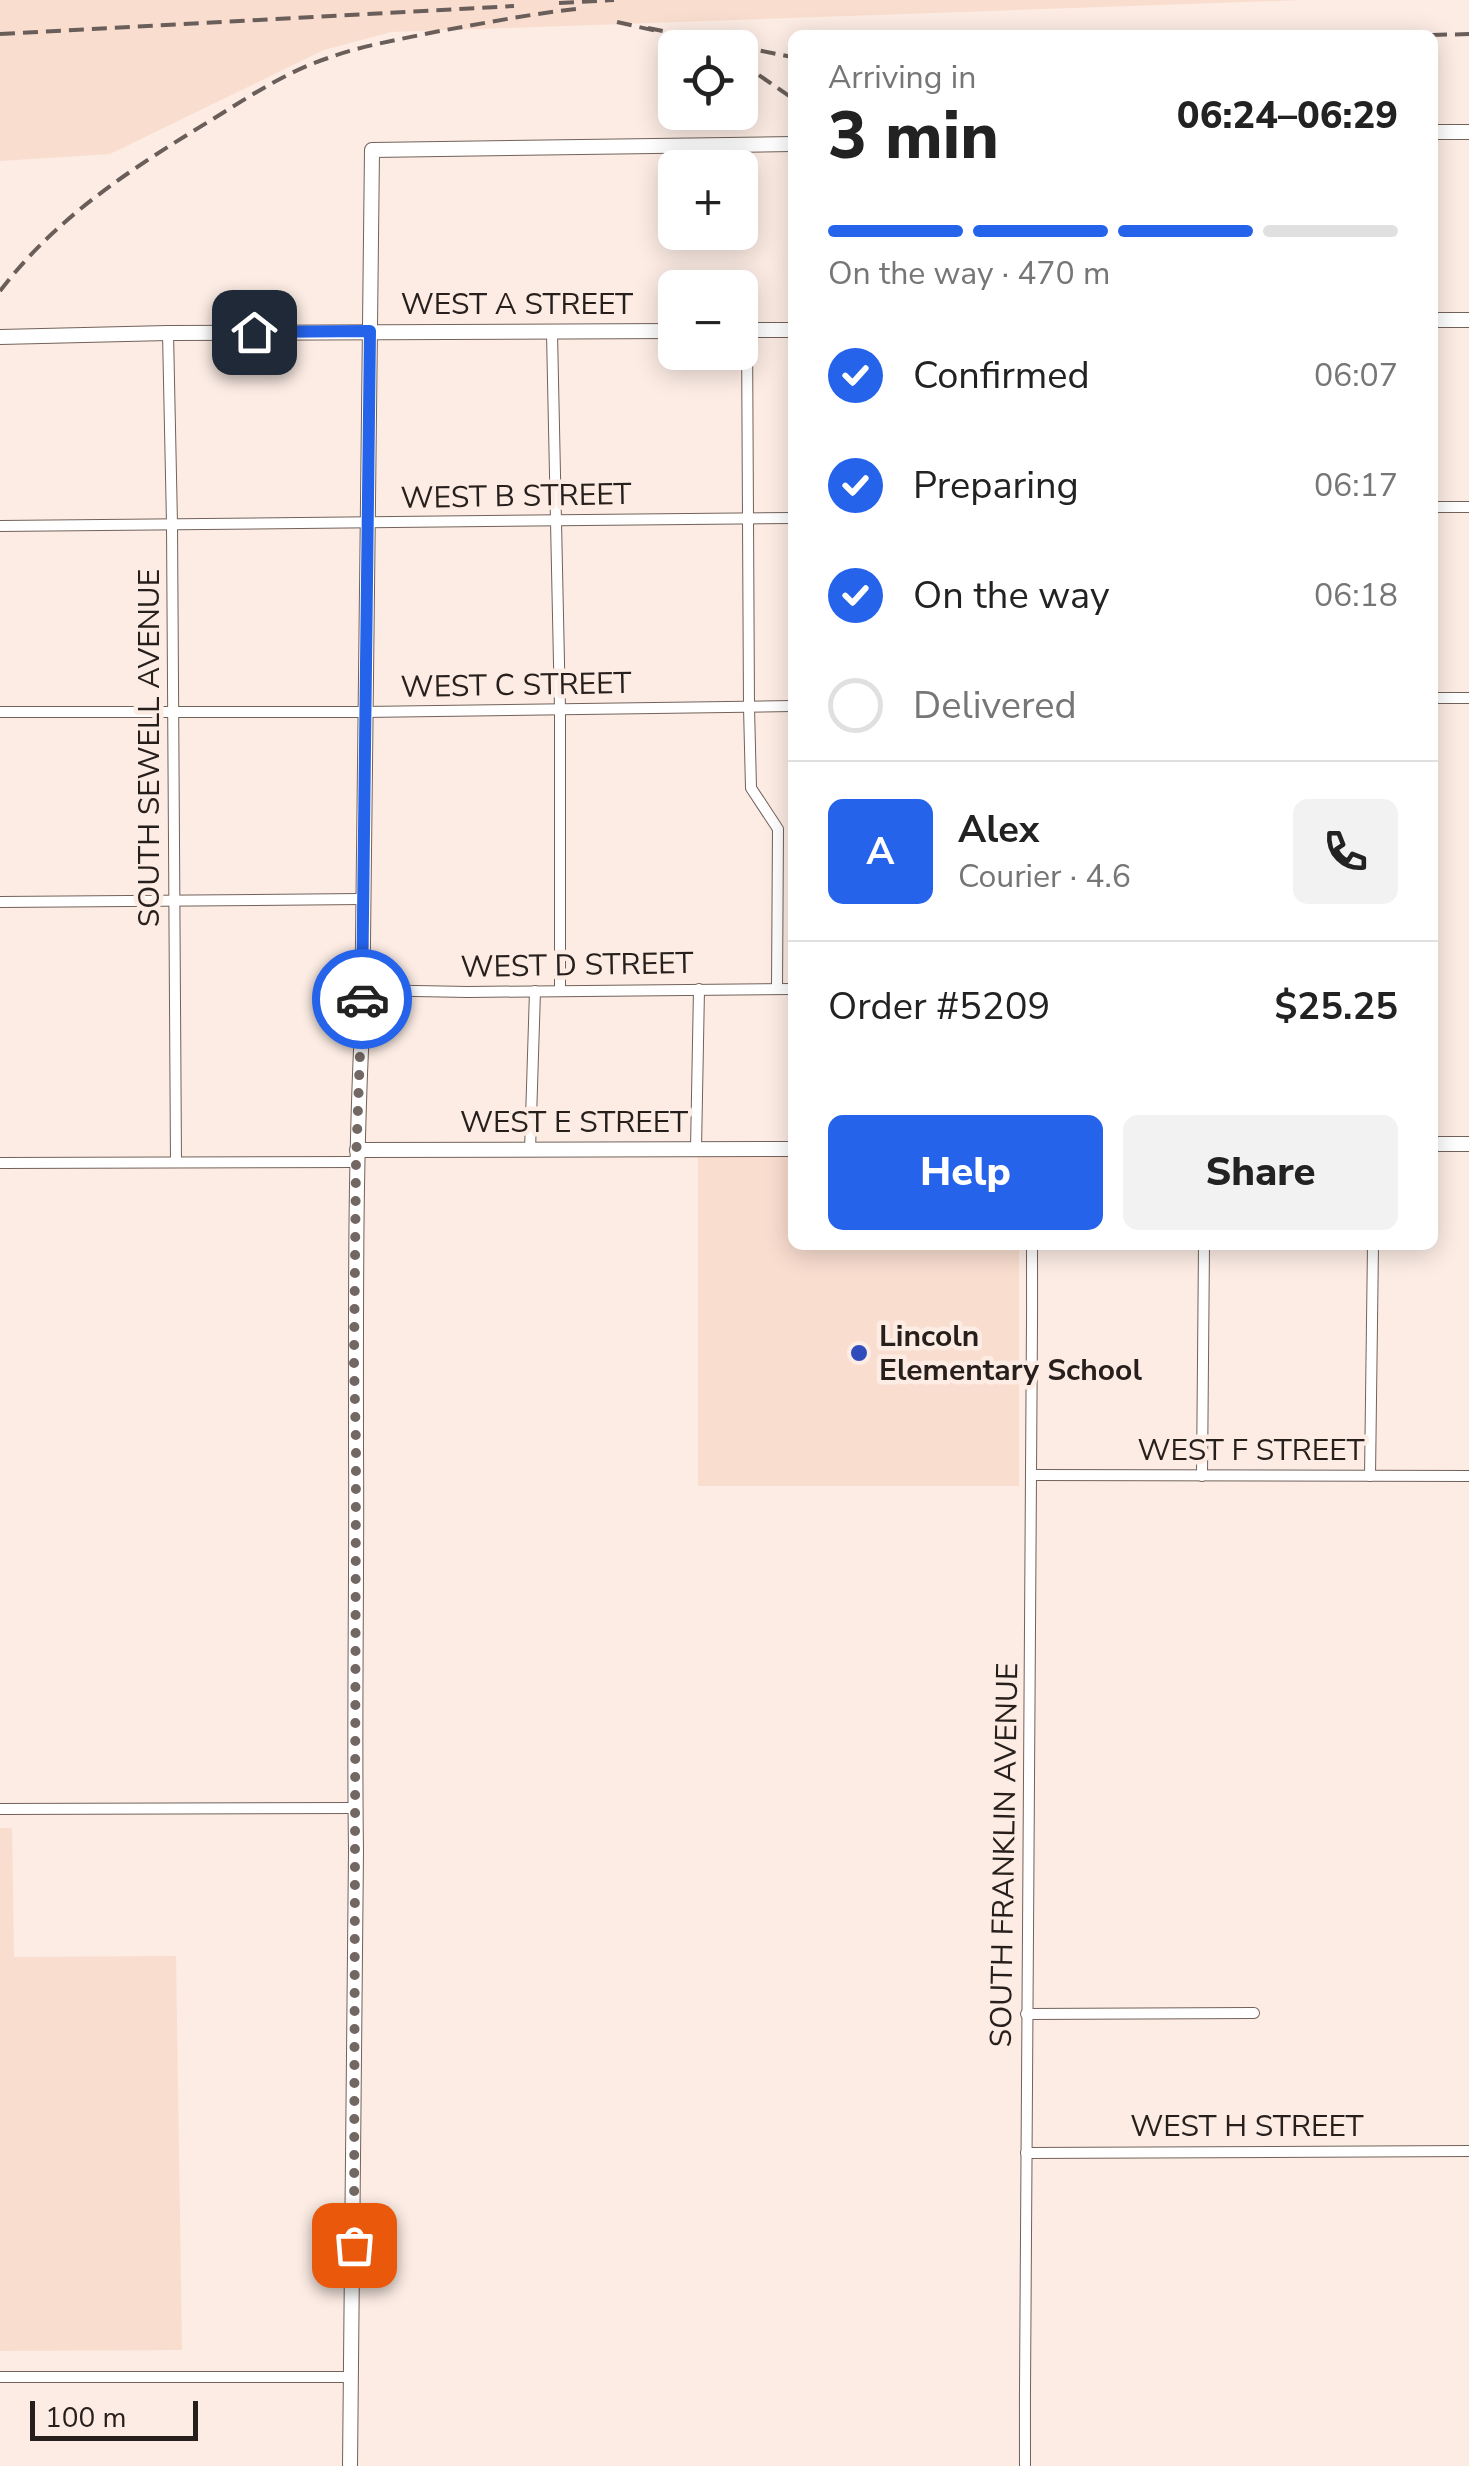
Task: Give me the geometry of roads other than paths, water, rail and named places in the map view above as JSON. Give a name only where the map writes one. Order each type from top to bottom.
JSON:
[{"type":"street","points":[[1438,132],[1469,132]]},
{"type":"street","points":[[350,2466],[356,1156],[362,990],[372,150],[788,144]]},
{"type":"street","points":[[1438,320],[1469,320]]},
{"type":"street","points":[[758,330],[788,330]]},
{"type":"street","name":"WEST A STREET","points":[[0,337],[658,331]]},
{"type":"street","points":[[552,332],[560,710],[560,990]]},
{"type":"street","name":"SOUTH SEWELL AVENUE","points":[[168,333],[176,1162]]},
{"type":"street","points":[[745,370],[752,788],[778,829],[777,989]]},
{"type":"street","points":[[1438,507],[1469,507]]},
{"type":"street","name":"WEST B STREET","points":[[0,526],[788,518]]},
{"type":"street","points":[[1438,698],[1469,698]]},
{"type":"street","name":"WEST C STREET","points":[[0,712],[788,706]]},
{"type":"street","points":[[0,902],[362,898]]},
{"type":"street","points":[[696,1149],[699,988]]},
{"type":"street","name":"WEST D STREET","points":[[362,990],[788,989]]},
{"type":"street","points":[[530,1151],[535,991]]},
{"type":"street","points":[[1438,1144],[1469,1144]]},
{"type":"street","name":"WEST E STREET","points":[[0,1162],[788,1150]]},
{"type":"street","name":"SOUTH FRANKLIN AVENUE","points":[[1025,2466],[1032,1250]]},
{"type":"street","points":[[1202,1476],[1204,1250]]},
{"type":"street","points":[[1370,1476],[1373,1250]]},
{"type":"street","name":"WEST F STREET","points":[[1033,1475],[1469,1476]]},
{"type":"street","points":[[0,1809],[355,1808]]},
{"type":"street","points":[[1026,2014],[1254,2013]]},
{"type":"street","name":"WEST H STREET","points":[[1026,2153],[1469,2151]]},
{"type":"street","points":[[0,2377],[352,2378]]},
{"type":"railway","points":[[559,3],[614,0]]},
{"type":"railway","points":[[0,34],[514,6]]},
{"type":"railway","points":[[0,291],[46,239],[98,195],[184,137],[298,70],[383,43],[576,9]]},
{"type":"railway","points":[[617,22],[658,31]]},
{"type":"railway","points":[[648,28],[788,56]]},
{"type":"railway","points":[[1438,35],[1469,34]]},
{"type":"railway","points":[[758,74],[788,95]]},
{"type":"place","name":"Lincoln Elementary School","points":[[859,1353]]}]
